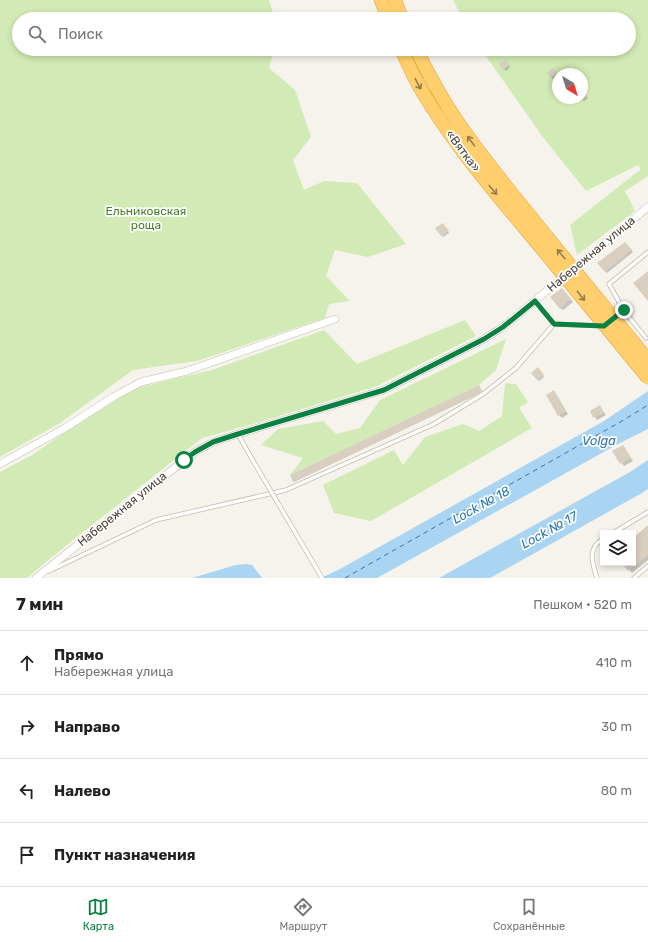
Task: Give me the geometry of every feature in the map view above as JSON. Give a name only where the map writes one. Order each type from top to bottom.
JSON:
[{"type":"highway","points":[[381,0],[385,12]]},
{"type":"highway","points":[[395,0],[399,12]]},
{"type":"highway","name":"«Вятка»","points":[[404,56],[420,87],[444,125],[473,166],[543,241]]},
{"type":"highway","name":"«Вятка»","points":[[420,56],[432,81],[455,118],[543,241]]},
{"type":"highway","points":[[543,241],[648,360]]},
{"type":"highway","points":[[543,241],[648,378]]},
{"type":"street","name":"Набережная улица","points":[[37,577],[195,452],[213,442],[384,390],[484,339],[503,327],[648,207]]},
{"type":"street","points":[[0,464],[65,428],[113,397],[141,382],[187,371],[335,318]]},
{"type":"lane","points":[[647,338],[624,310],[609,284],[648,252]]},
{"type":"lane","points":[[535,301],[554,324],[604,326],[624,310]]},
{"type":"lane","points":[[37,577],[156,520],[286,490],[434,424],[483,394],[516,368],[554,324]]},
{"type":"lane","points":[[238,434],[322,578]]},
{"type":"lane","points":[[618,530],[648,512]]},
{"type":"lane","points":[[597,578],[591,560],[592,549],[600,542]]},
{"type":"lane","points":[[634,578],[648,566]]},
{"type":"green space","name":"Ельниковская роща","points":[[0,0],[269,0],[273,12],[12,12],[12,56],[272,56],[269,68],[295,90],[311,137],[293,160],[304,190],[324,181],[357,183],[406,244],[368,257],[335,250],[326,276],[350,301],[329,304],[325,318],[197,361],[133,370],[60,423],[0,457]]},
{"type":"green space","points":[[453,0],[648,0],[648,176],[625,191],[635,211],[577,255],[570,225],[641,169],[638,165],[586,191],[542,136],[486,56],[636,56],[636,12],[459,12]]},
{"type":"green space","points":[[465,320],[476,336],[377,386],[202,438],[27,578],[0,578],[0,472],[32,455],[79,423],[136,388],[212,370],[324,330],[357,364]]},
{"type":"green space","points":[[506,339],[496,370],[479,385],[290,475],[303,458],[261,445],[278,429],[323,421],[336,434],[360,428],[380,400]]},
{"type":"green space","points":[[505,383],[516,384],[528,402],[519,408],[532,428],[371,521],[334,513],[323,485],[394,450],[403,465],[425,437],[463,424],[479,431],[502,416]]},
{"type":"water","name":"Volga","points":[[648,391],[648,429],[618,444],[377,578],[321,578],[340,569],[604,421]]},
{"type":"water","name":"Volga","points":[[648,460],[648,489],[642,493],[490,578],[439,578],[630,472]]},
{"type":"water","points":[[236,565],[252,565],[262,578],[192,578]]},
{"type":"building","points":[[505,60],[510,65],[503,70],[499,64]]},
{"type":"building","points":[[552,69],[552,77],[551,78],[547,73]]},
{"type":"building","points":[[443,223],[449,231],[441,236],[435,228]]},
{"type":"building","points":[[625,242],[632,250],[605,272],[597,263]]},
{"type":"building","points":[[648,271],[648,301],[633,283]]},
{"type":"building","points":[[562,288],[571,299],[560,309],[550,297]]},
{"type":"building","points":[[538,367],[544,375],[537,380],[531,373]]},
{"type":"building","points":[[479,385],[482,391],[474,396],[293,482],[290,475]]},
{"type":"building","points":[[554,390],[566,411],[558,416],[546,395]]},
{"type":"building","points":[[600,405],[604,413],[593,418],[590,411]]},
{"type":"building","points":[[623,445],[631,458],[620,464],[612,451]]},
{"type":"building","points":[[648,525],[648,555],[636,565],[636,535]]},
{"type":"building","points":[[624,566],[634,566],[628,571]]},
{"type":"ferry route","points":[[345,578],[648,405]]},
{"type":"route","points":[[184,460],[213,442],[384,390],[484,339],[503,327],[535,301],[554,324],[604,326],[624,310]]},
{"type":"water label","name":"Lock № 18","points":[[481,505]]},
{"type":"water label","name":"Lock № 17","points":[[549,530]]}]
